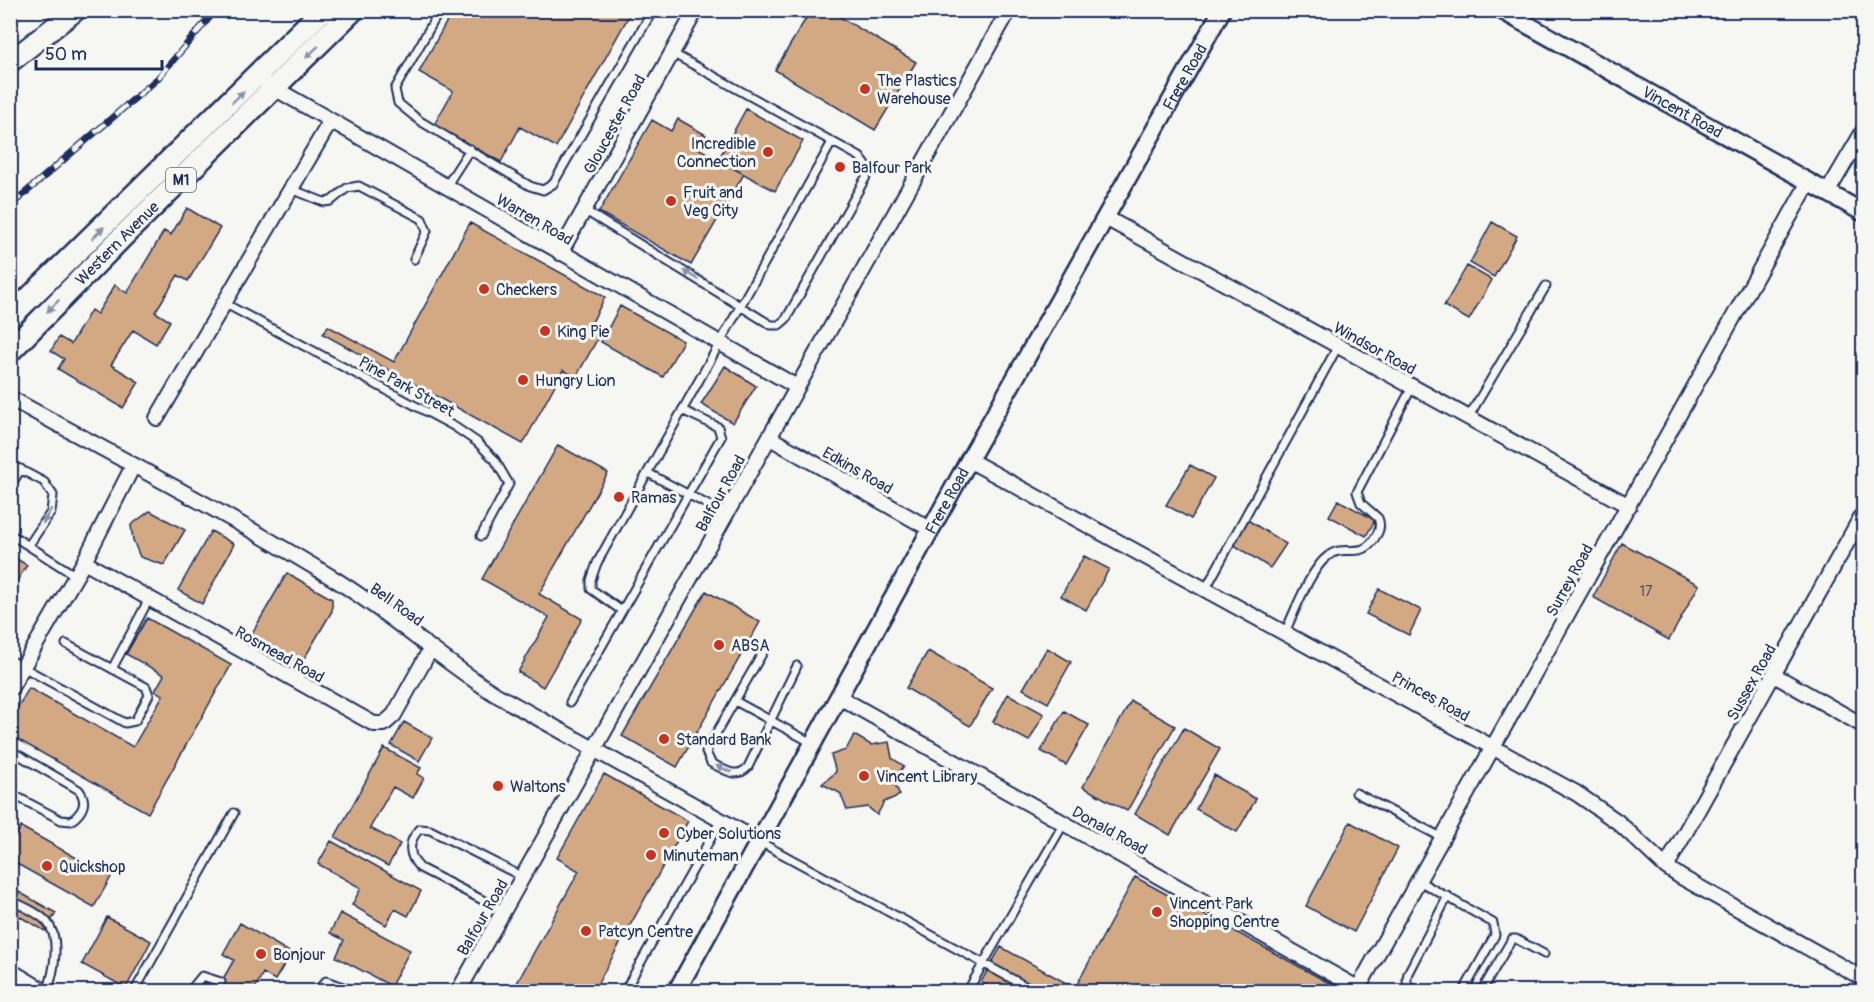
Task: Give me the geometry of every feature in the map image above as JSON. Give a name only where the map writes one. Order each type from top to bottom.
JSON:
[{"type":"main road","points":[[10,62],[76,10]]},
{"type":"main road","name":"Western Avenue","points":[[10,351],[116,243],[266,83],[323,10]]},
{"type":"main road","name":"Western Avenue","points":[[10,317],[266,83],[353,10]]},
{"type":"main road","points":[[10,974],[40,992]]},
{"type":"street","name":"Gloucester Road","points":[[560,253],[696,10]]},
{"type":"street","name":"Balfour Road","points":[[458,992],[1009,10]]},
{"type":"street","name":"Frere Road","points":[[676,992],[930,530],[1222,10]]},
{"type":"street","name":"Vincent Road","points":[[1501,10],[1863,213]]},
{"type":"street","name":"Warren Road","points":[[266,83],[445,188],[797,387]]},
{"type":"street","points":[[157,418],[330,122]]},
{"type":"street","points":[[1827,193],[1863,130]]},
{"type":"street","name":"Surrey Road","points":[[1359,990],[1809,182]]},
{"type":"street","name":"Windsor Road","points":[[1106,218],[1629,506]]},
{"type":"street","name":"Bell Road","points":[[10,398],[338,582],[430,650],[495,694],[760,842]]},
{"type":"street","name":"Edkins Road","points":[[770,438],[930,530]]},
{"type":"street","name":"Princes Road","points":[[969,460],[1593,804],[1618,822],[1666,867],[1863,979]]},
{"type":"street","points":[[10,689],[84,562],[133,466]]},
{"type":"street","name":"Sussex Road","points":[[1666,867],[1863,512]]},
{"type":"street","name":"Rosmead Road","points":[[84,562],[374,724],[384,724],[394,715],[430,650]]},
{"type":"street","points":[[1774,675],[1863,726]]},
{"type":"street","name":"Donald Road","points":[[839,697],[1359,990]]},
{"type":"lane","points":[[440,10],[399,82],[395,97],[404,109],[420,121],[537,190],[549,189],[653,10]]},
{"type":"lane","points":[[584,210],[771,325],[779,325],[792,309],[866,177],[866,165],[860,157],[672,53]]},
{"type":"lane","points":[[622,611],[591,589],[591,580],[682,410],[832,142]]},
{"type":"lane","points":[[445,188],[470,149]]},
{"type":"lane","points":[[291,189],[324,202],[331,201],[347,188],[359,186],[422,219],[427,231],[414,259]]},
{"type":"lane","points":[[1468,418],[1546,286]]},
{"type":"lane","name":"Pine Park Street","points":[[224,303],[423,408],[477,442],[495,460],[509,484],[481,536]]},
{"type":"lane","points":[[1205,590],[1338,346]]},
{"type":"lane","points":[[1284,634],[1321,562],[1334,552],[1363,550],[1369,547],[1379,532],[1378,518],[1361,503],[1357,492],[1412,387]]},
{"type":"lane","points":[[570,702],[718,444],[722,432],[718,427],[682,410]]},
{"type":"lane","points":[[10,464],[44,482],[53,495],[51,512],[29,545]]},
{"type":"lane","points":[[10,487],[21,469]]},
{"type":"lane","points":[[648,473],[727,515]]},
{"type":"lane","points":[[10,534],[76,576]]},
{"type":"lane","points":[[112,669],[149,599]]},
{"type":"lane","points":[[10,660],[125,723],[132,723],[139,718],[147,703],[148,690],[66,644]]},
{"type":"lane","points":[[766,647],[706,752],[711,763],[730,772],[742,773],[748,767],[797,666]]},
{"type":"lane","points":[[735,701],[814,744]]},
{"type":"lane","points":[[10,750],[79,790],[84,797],[84,806],[71,821],[62,820],[10,793]]},
{"type":"lane","points":[[1356,793],[1443,838]]},
{"type":"lane","points":[[134,992],[234,813]]},
{"type":"lane","points":[[624,992],[721,819]]},
{"type":"lane","points":[[967,992],[1064,823]]},
{"type":"lane","points":[[504,911],[420,868],[413,861],[410,852],[414,835],[420,829],[430,830],[523,877]]},
{"type":"lane","points":[[760,842],[1036,992]]},
{"type":"lane","points":[[1419,881],[1488,919],[1495,929],[1495,935],[1463,992]]},
{"type":"lane","points":[[1418,992],[1408,986],[1408,973],[1448,896]]},
{"type":"lane","points":[[10,900],[42,918],[51,929],[54,957],[47,992]]},
{"type":"lane","points":[[1481,992],[1512,939],[1544,954]]},
{"type":"lane","points":[[189,992],[202,976],[221,982]]},
{"type":"lane","points":[[315,992],[326,981],[357,992]]},
{"type":"building","points":[[453,10],[632,10],[556,147],[520,127],[501,162],[434,125],[453,91],[419,72]]},
{"type":"building","points":[[811,10],[828,10],[916,62],[875,130],[775,70]]},
{"type":"building","points":[[746,109],[803,141],[775,191],[718,160]]},
{"type":"building","points":[[678,119],[706,135],[698,148],[744,174],[691,265],[599,212],[652,120],[671,131]]},
{"type":"building","points":[[187,208],[220,228],[188,281],[178,275],[155,312],[170,321],[156,344],[133,330],[111,365],[139,382],[123,408],[58,369],[64,359],[51,351],[59,337],[71,344],[91,310],[97,314],[115,285],[127,293],[164,231],[171,235]]},
{"type":"building","points":[[1492,222],[1517,236],[1494,277],[1470,263]]},
{"type":"building","points":[[470,223],[605,297],[587,332],[598,338],[576,377],[563,370],[523,444],[323,334],[328,326],[394,362]]},
{"type":"building","points":[[1467,266],[1492,280],[1469,320],[1444,306]]},
{"type":"building","points":[[620,306],[683,341],[663,377],[601,342]]},
{"type":"building","points":[[725,366],[756,386],[733,423],[701,404]]},
{"type":"building","points":[[558,445],[608,473],[539,594],[582,619],[543,687],[518,672],[549,617],[482,579]]},
{"type":"building","points":[[1190,465],[1214,478],[1191,519],[1166,505]]},
{"type":"building","points":[[1338,500],[1375,520],[1366,536],[1329,516]]},
{"type":"building","points":[[150,511],[185,530],[164,565],[140,557],[133,540],[131,525]]},
{"type":"building","points":[[1246,519],[1286,544],[1270,568],[1231,543]]},
{"type":"building","points":[[211,531],[234,544],[202,604],[178,590]]},
{"type":"building","points":[[1622,543],[1699,585],[1669,640],[1593,597]]},
{"type":"building","points":[[10,555],[27,565],[10,592]]},
{"type":"building","points":[[1084,556],[1109,569],[1086,610],[1061,596]]},
{"type":"building","points":[[287,573],[332,599],[332,611],[301,664],[251,635]]},
{"type":"building","points":[[1379,589],[1421,610],[1409,635],[1366,614]]},
{"type":"building","points":[[706,591],[760,622],[677,767],[622,736]]},
{"type":"building","points":[[147,618],[231,665],[148,813],[10,735],[10,721],[29,688],[133,747],[163,695],[155,691],[164,675],[126,654]]},
{"type":"building","points":[[1047,648],[1071,662],[1048,703],[1023,689]]},
{"type":"building","points":[[928,651],[992,688],[970,726],[906,688]]},
{"type":"building","points":[[1008,694],[1044,714],[1029,741],[993,722]]},
{"type":"building","points":[[1131,701],[1175,726],[1127,811],[1083,787]]},
{"type":"building","points":[[1064,711],[1089,725],[1066,765],[1041,751]]},
{"type":"building","points":[[404,722],[432,738],[419,761],[391,745]]},
{"type":"building","points":[[1184,728],[1220,749],[1170,835],[1135,814]]},
{"type":"building","name":"Vincent Library","points":[[854,735],[871,745],[889,742],[892,758],[904,766],[893,780],[900,795],[884,802],[877,815],[868,807],[847,810],[840,793],[822,784],[836,772],[831,755],[846,750]]},
{"type":"building","points":[[384,748],[421,768],[417,774],[424,778],[413,798],[393,787],[370,828],[400,844],[388,866],[335,837]]},
{"type":"building","name":"Patcyn Centre","points":[[604,774],[688,821],[593,992],[512,992],[579,871],[557,858]]},
{"type":"building","points":[[1214,775],[1256,799],[1237,832],[1196,809]]},
{"type":"building","points":[[1350,822],[1398,848],[1354,932],[1306,906]]},
{"type":"building","points":[[21,827],[111,877],[94,907],[10,860],[10,846]]},
{"type":"building","points":[[331,841],[421,891],[408,916],[395,909],[386,925],[352,905],[361,888],[318,864]]},
{"type":"building","name":"Vincent Park Shopping Centre","points":[[1135,877],[1331,984],[1326,992],[998,992],[981,982],[1001,947],[1075,988]]},
{"type":"building","points":[[10,887],[56,913],[45,931],[10,911]]},
{"type":"building","points":[[340,913],[410,950],[391,986],[336,957],[344,940],[330,933]]},
{"type":"building","points":[[107,917],[151,941],[126,988],[82,964]]},
{"type":"building","points":[[240,923],[291,953],[275,980],[263,973],[253,992],[199,992],[204,982],[217,990],[234,960],[223,954]]},
{"type":"railway","points":[[10,206],[157,79],[216,10]]},
{"type":"place","name":"The Plastics Warehouse","points":[[865,89]]},
{"type":"place","name":"Incredible Connection","points":[[768,152]]},
{"type":"place","name":"Balfour Park","points":[[840,167]]},
{"type":"place","name":"Fruit and Veg City","points":[[671,201]]},
{"type":"place","name":"Checkers","points":[[484,289]]},
{"type":"place","name":"King Pie","points":[[545,331]]},
{"type":"place","name":"Hungry Lion","points":[[523,380]]},
{"type":"place","name":"Ramas","points":[[619,497]]},
{"type":"place","name":"ABSA","points":[[719,645]]},
{"type":"place","name":"Standard Bank","points":[[664,739]]},
{"type":"place","name":"Vincent Library","points":[[864,776]]},
{"type":"place","name":"Waltons","points":[[498,786]]},
{"type":"place","name":"Cyber Solutions","points":[[664,833]]},
{"type":"place","name":"Minuteman","points":[[651,855]]},
{"type":"place","name":"Quickshop","points":[[47,866]]},
{"type":"place","name":"Vincent Park Shopping Centre","points":[[1157,912]]},
{"type":"place","name":"Patcyn Centre","points":[[586,931]]},
{"type":"place","name":"Bonjour","points":[[261,954]]}]
